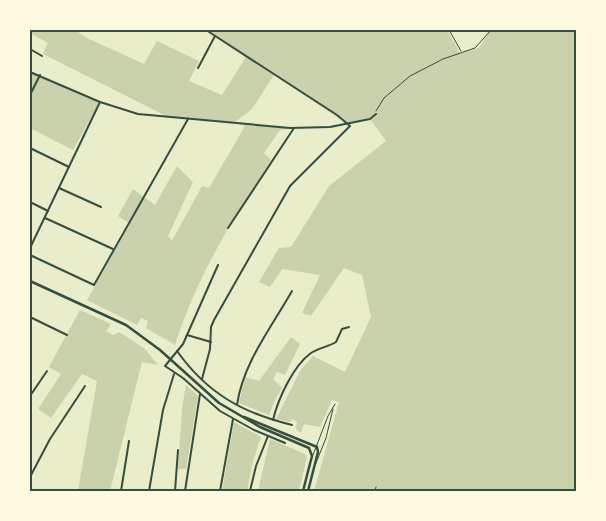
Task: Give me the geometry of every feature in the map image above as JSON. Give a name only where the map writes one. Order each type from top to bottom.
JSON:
[{"type":"main road","points":[[30,281],[126,325],[170,358],[219,403],[260,427],[304,445],[312,451],[303,491]]},
{"type":"main road","points":[[240,416],[260,421],[317,447],[318,452],[308,491]]},
{"type":"street","points":[[202,379],[211,342],[211,327],[214,320],[290,186],[350,126],[206,30]]},
{"type":"street","points":[[198,68],[215,36]]},
{"type":"street","points":[[30,49],[42,56]]},
{"type":"street","points":[[30,72],[131,113],[294,128],[330,127],[376,114]]},
{"type":"street","points":[[30,95],[40,75]]},
{"type":"street","points":[[30,248],[100,102]]},
{"type":"street","points":[[30,255],[94,285],[188,119]]},
{"type":"street","points":[[228,228],[294,128]]},
{"type":"street","points":[[30,148],[70,167]]},
{"type":"street","points":[[59,188],[101,207]]},
{"type":"street","points":[[30,202],[48,211]]},
{"type":"street","points":[[45,218],[113,250]]},
{"type":"street","points":[[218,265],[187,335],[165,366],[234,419],[285,443]]},
{"type":"street","points":[[237,405],[240,383],[250,361],[292,291]]},
{"type":"street","points":[[30,317],[66,335]]},
{"type":"street","points":[[273,420],[279,398],[304,359],[315,351],[336,342],[344,328],[349,327]]},
{"type":"street","points":[[187,335],[211,342]]},
{"type":"street","points":[[177,351],[184,362],[202,379],[237,405],[273,420],[292,424]]},
{"type":"street","points":[[30,396],[47,370]]},
{"type":"street","points":[[149,491],[161,418],[174,373]]},
{"type":"street","points":[[30,477],[50,439],[85,386]]},
{"type":"street","points":[[185,491],[200,394]]},
{"type":"street","points":[[220,491],[234,419]]},
{"type":"street","points":[[250,491],[256,466],[268,436]]},
{"type":"street","points":[[121,491],[129,441]]},
{"type":"street","points":[[175,491],[178,450]]},
{"type":"lane","points":[[312,474],[326,438],[335,404]]},
{"type":"lane","points":[[312,456],[328,416],[333,409]]},
{"type":"path","points":[[449,30],[461,52]]},
{"type":"path","points":[[373,116],[384,98],[410,76],[479,45],[491,30]]},
{"type":"path","points":[[375,491],[376,487]]},
{"type":"green space","points":[[30,30],[75,30],[87,38],[144,64],[157,41],[199,61],[189,81],[222,95],[246,57],[206,30],[447,30],[460,53],[479,48],[490,30],[576,30],[576,491],[314,491],[339,402],[332,400],[320,427],[304,424],[301,433],[296,429],[297,422],[292,419],[290,422],[276,419],[300,371],[313,356],[345,372],[371,317],[362,275],[344,268],[311,316],[302,313],[320,275],[282,269],[270,287],[259,282],[279,248],[291,247],[329,186],[386,141],[370,119],[346,123],[274,75],[252,109],[235,122],[294,128],[280,130],[264,153],[271,160],[229,227],[205,272],[175,345],[146,328],[148,321],[141,318],[137,325],[87,300],[130,224],[118,216],[133,189],[155,205],[177,166],[193,182],[168,236],[172,241],[202,186],[209,188],[245,126],[234,123],[168,117],[43,54],[48,43],[30,33]]},
{"type":"green space","points":[[30,72],[100,102],[73,150],[30,128]]},
{"type":"green space","points":[[80,310],[111,324],[106,331],[113,335],[119,332],[144,348],[158,365],[142,362],[110,491],[78,491],[97,381],[82,374],[51,418],[38,409],[61,374],[49,367]]},
{"type":"green space","points":[[291,337],[300,344],[285,375],[277,372],[273,379],[282,388],[269,415],[239,403],[245,377],[259,381]]},
{"type":"green space","points":[[186,385],[198,396],[186,469],[178,469],[182,408]]},
{"type":"green space","points":[[234,422],[261,437],[253,461],[247,491],[222,491]]},
{"type":"green space","points":[[270,439],[305,454],[307,457],[299,491],[258,491]]}]
